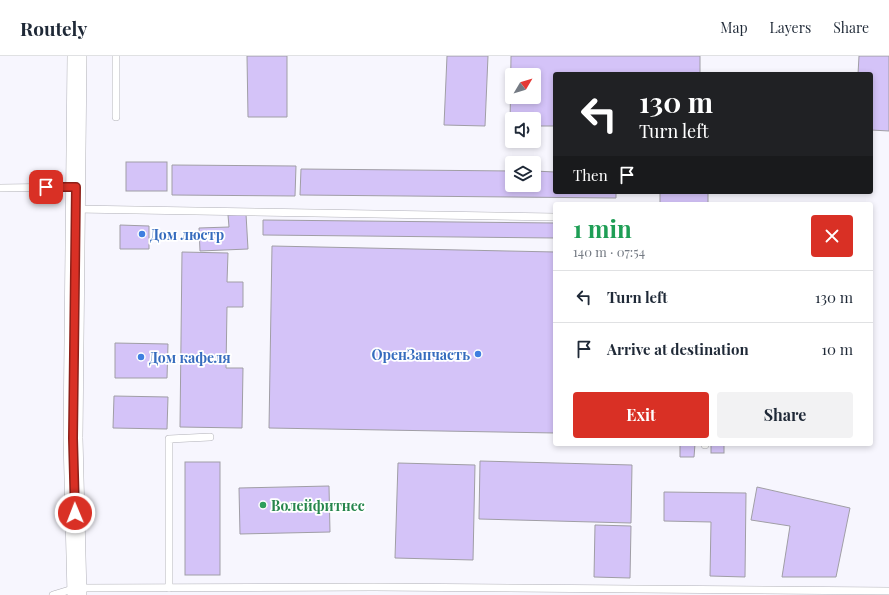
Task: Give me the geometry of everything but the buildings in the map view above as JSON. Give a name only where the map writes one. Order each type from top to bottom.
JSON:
[{"type":"main road","points":[[76,592],[73,438],[77,56]]},
{"type":"lane","points":[[116,56],[116,117]]},
{"type":"lane","points":[[0,188],[76,187]]},
{"type":"lane","points":[[76,209],[553,216]]},
{"type":"lane","points":[[169,588],[169,439],[210,437]]},
{"type":"lane","points":[[53,595],[76,592],[169,588],[374,587],[889,592]]},
{"type":"place","name":"Дом люстр","points":[[142,234]]},
{"type":"place","name":"ОренЗапчасть","points":[[478,354]]},
{"type":"place","name":"Дом кафеля","points":[[141,357]]},
{"type":"place","name":"Волейфитнес","points":[[263,505]]},
{"type":"route","points":[[46,187],[76,187],[73,438],[75,513]]}]
